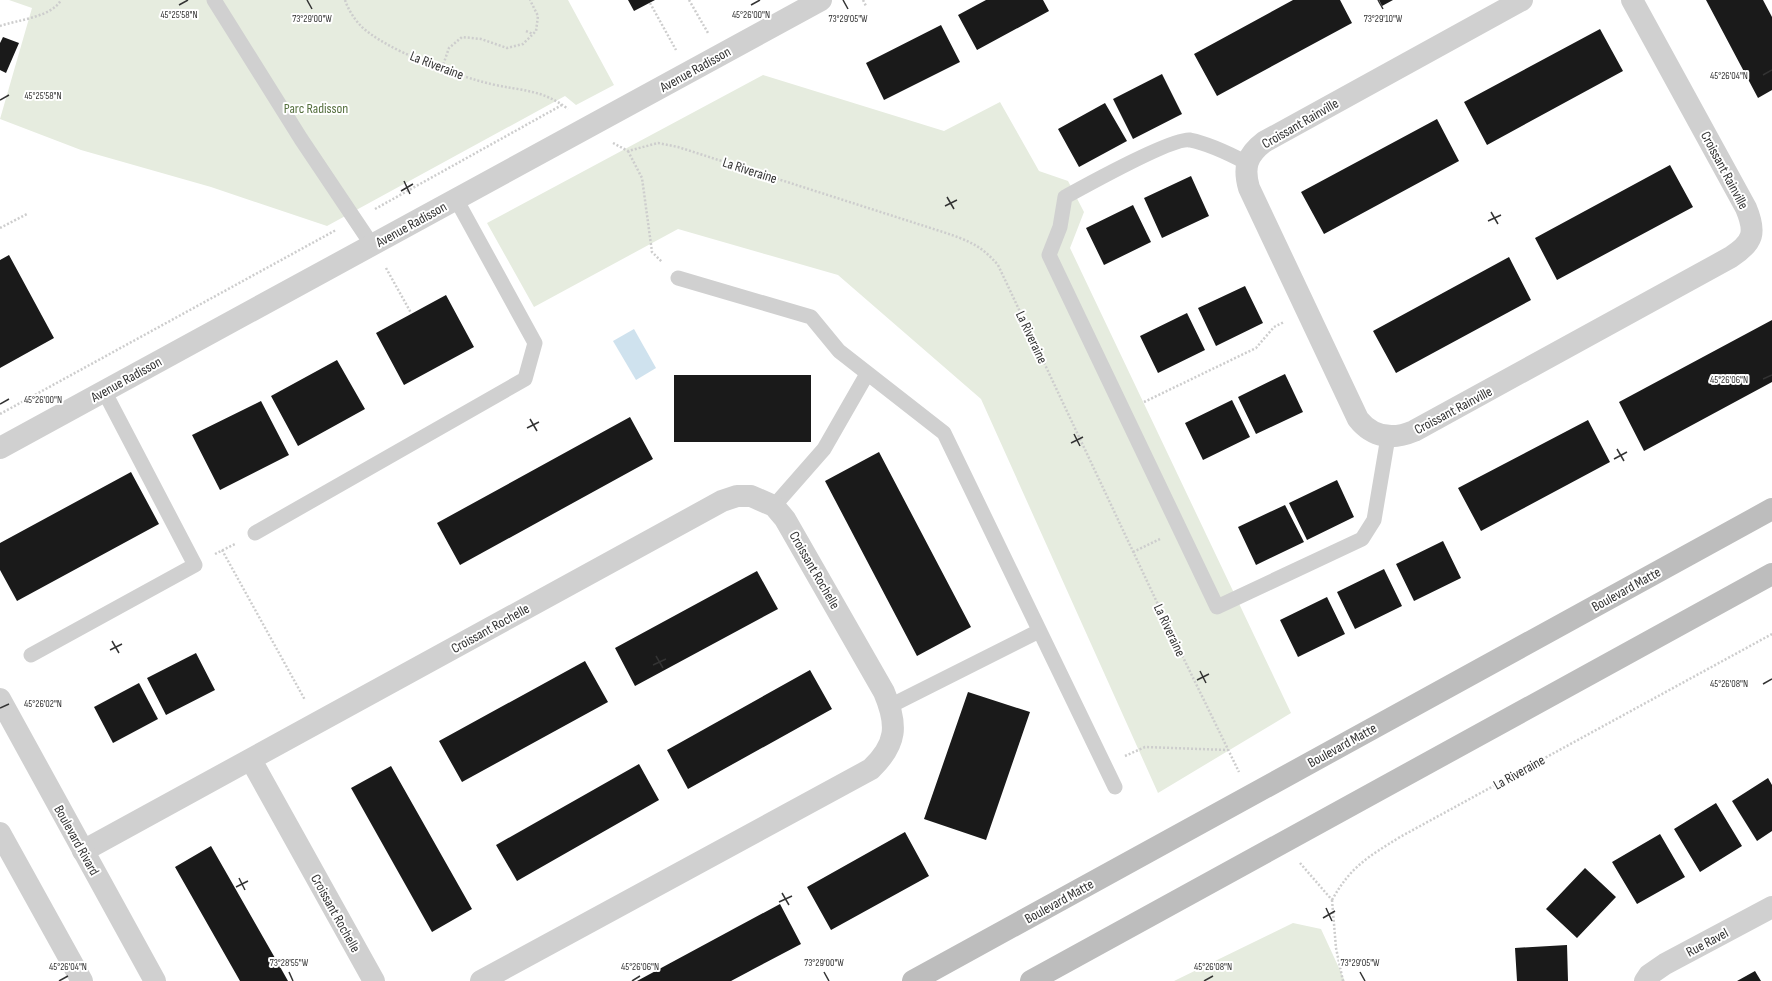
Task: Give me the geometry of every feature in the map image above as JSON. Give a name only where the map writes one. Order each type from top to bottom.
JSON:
[{"type":"main road","name":"Boulevard Matte","points":[[913,981],[1772,509]]},
{"type":"main road","points":[[1030,981],[1772,574]]},
{"type":"street","name":"Avenue Radisson","points":[[0,448],[822,0]]},
{"type":"street","name":"Croissant Rainville","points":[[1522,0],[1264,142],[1253,150],[1248,163],[1245,175],[1249,188],[1358,419],[1372,432],[1388,437],[1400,436],[1414,431],[1731,257],[1747,245],[1751,237],[1752,228],[1746,208],[1632,0]]},
{"type":"street","name":"Croissant Rochelle","points":[[83,851],[722,501],[738,496],[751,496],[774,506],[795,533],[884,692],[890,706],[892,741],[884,757],[871,769],[481,981]]},
{"type":"street","name":"Boulevard Rivard","points":[[0,699],[155,981]]},
{"type":"street","name":"Croissant Rochelle","points":[[251,760],[374,981]]},
{"type":"street","points":[[0,834],[82,981]]},
{"type":"street","name":"Rue Ravel","points":[[1645,981],[1649,975],[1666,964],[1772,907]]},
{"type":"lane","points":[[214,0],[293,127],[372,245]]},
{"type":"lane","points":[[1248,163],[1223,151],[1189,140],[1153,152],[1065,197],[1060,227],[1048,255],[1217,607],[1362,540],[1374,520],[1388,437]]},
{"type":"lane","points":[[255,533],[525,379],[535,343],[456,199]]},
{"type":"lane","points":[[678,278],[811,317],[839,351],[944,433],[1115,787]]},
{"type":"lane","points":[[774,506],[824,449],[867,374]]},
{"type":"lane","points":[[31,655],[195,565],[104,391]]},
{"type":"lane","points":[[890,706],[1039,631]]},
{"type":"path","points":[[0,26],[27,20],[58,6],[61,0]]},
{"type":"path","name":"La Riveraine","points":[[345,0],[348,8],[361,26],[389,46],[442,68],[490,84],[545,95],[568,109]]},
{"type":"path","points":[[442,68],[449,48],[462,37],[481,39],[507,48],[523,44],[536,31],[538,16],[530,0]]},
{"type":"path","points":[[863,0],[866,6]]},
{"type":"path","points":[[526,32],[533,34]]},
{"type":"path","points":[[375,209],[562,105]]},
{"type":"path","name":"La Riveraine","points":[[628,150],[658,143],[678,147],[973,242],[998,265],[1133,552],[1240,773]]},
{"type":"path","points":[[615,144],[628,150],[642,178],[652,252],[678,278]]},
{"type":"path","points":[[0,228],[27,214]]},
{"type":"path","name":"Avenue Radisson","points":[[0,414],[336,230]]},
{"type":"path","points":[[386,268],[411,313]]},
{"type":"path","points":[[1138,404],[1256,348],[1274,327],[1288,320]]},
{"type":"path","points":[[1133,552],[1180,529]]},
{"type":"path","points":[[195,565],[255,533]]},
{"type":"path","points":[[222,550],[318,723]]},
{"type":"path","name":"La Riveraine","points":[[1332,900],[1343,880],[1354,868],[1400,837],[1772,634]]},
{"type":"path","points":[[1104,765],[1145,747],[1228,750]]},
{"type":"path","points":[[1298,861],[1332,900],[1336,948],[1344,981]]},
{"type":"green space","name":"Parc Radisson","points":[[9,0],[568,0],[614,85],[576,105],[565,96],[327,226],[211,187],[81,150],[0,119],[32,8]]},
{"type":"green space","points":[[763,75],[944,131],[1000,102],[1039,171],[1068,181],[1084,212],[1070,248],[1291,713],[1158,793],[981,399],[838,275],[678,229],[534,307],[487,223]]},
{"type":"green space","points":[[1293,923],[1321,929],[1345,981],[1174,981]]},
{"type":"water","points":[[634,329],[656,368],[636,380],[613,341]]},
{"type":"building","points":[[628,0],[655,0],[634,11]]},
{"type":"building","points":[[986,0],[1043,0],[1049,11],[977,50],[958,15]]},
{"type":"building","points":[[1293,0],[1340,0],[1352,23],[1217,96],[1194,54]]},
{"type":"building","points":[[1379,0],[1393,0],[1382,6]]},
{"type":"building","points":[[1706,0],[1763,0],[1772,17],[1772,90],[1758,98]]},
{"type":"building","points":[[941,25],[960,62],[884,100],[866,63]]},
{"type":"building","points":[[1600,29],[1623,71],[1487,145],[1464,102]]},
{"type":"building","points":[[3,37],[19,43],[6,73],[0,70],[0,43]]},
{"type":"building","points":[[1162,74],[1182,114],[1133,139],[1113,99]]},
{"type":"building","points":[[1105,103],[1127,141],[1079,167],[1058,129]]},
{"type":"building","points":[[1437,119],[1459,161],[1324,234],[1301,192]]},
{"type":"building","points":[[1670,165],[1693,207],[1557,280],[1535,238]]},
{"type":"building","points":[[1191,176],[1209,216],[1162,238],[1144,198]]},
{"type":"building","points":[[1133,205],[1151,242],[1104,265],[1086,228]]},
{"type":"building","points":[[9,255],[54,338],[0,368],[0,260]]},
{"type":"building","points":[[1509,257],[1531,300],[1396,373],[1373,331]]},
{"type":"building","points":[[1245,286],[1263,323],[1216,346],[1198,308]]},
{"type":"building","points":[[446,295],[474,347],[404,385],[376,333]]},
{"type":"building","points":[[1187,313],[1205,350],[1158,373],[1140,336]]},
{"type":"building","points":[[1772,320],[1772,382],[1644,451],[1619,402]]},
{"type":"building","points":[[337,360],[365,409],[298,446],[271,396]]},
{"type":"building","points":[[1285,374],[1303,412],[1256,434],[1238,397]]},
{"type":"building","points":[[674,375],[811,375],[811,442],[674,442]]},
{"type":"building","points":[[1232,400],[1250,437],[1203,460],[1185,423]]},
{"type":"building","points":[[261,401],[289,455],[220,490],[192,435]]},
{"type":"building","points":[[630,417],[653,459],[460,565],[437,523]]},
{"type":"building","points":[[1588,420],[1610,462],[1481,531],[1458,488]]},
{"type":"building","points":[[879,452],[971,627],[917,656],[825,481]]},
{"type":"building","points":[[131,472],[159,524],[17,601],[0,570],[0,543]]},
{"type":"building","points":[[1337,480],[1354,517],[1307,540],[1289,503]]},
{"type":"building","points":[[1285,505],[1304,542],[1256,565],[1238,527]]},
{"type":"building","points":[[1443,541],[1461,578],[1414,601],[1396,564]]},
{"type":"building","points":[[1384,569],[1402,606],[1355,629],[1337,592]]},
{"type":"building","points":[[757,571],[778,609],[635,686],[615,648]]},
{"type":"building","points":[[1327,597],[1345,634],[1298,657],[1280,620]]},
{"type":"building","points":[[196,653],[215,690],[166,715],[147,678]]},
{"type":"building","points":[[585,661],[608,702],[462,782],[439,741]]},
{"type":"building","points":[[810,670],[832,709],[688,789],[667,750]]},
{"type":"building","points":[[139,683],[158,719],[113,743],[94,707]]},
{"type":"building","points":[[968,692],[1030,712],[986,840],[924,819]]},
{"type":"building","points":[[639,764],[659,800],[517,881],[496,845]]},
{"type":"building","points":[[391,766],[472,909],[432,932],[351,788]]},
{"type":"building","points":[[1768,778],[1772,785],[1772,831],[1757,841],[1732,801]]},
{"type":"building","points":[[1716,803],[1742,846],[1700,872],[1674,829]]},
{"type":"building","points":[[905,832],[929,876],[831,930],[807,887]]},
{"type":"building","points":[[1660,834],[1685,877],[1637,904],[1612,862]]},
{"type":"building","points":[[211,846],[288,981],[240,981],[175,867]]},
{"type":"building","points":[[1585,868],[1616,897],[1577,938],[1546,909]]},
{"type":"building","points":[[780,904],[801,944],[731,981],[637,981]]},
{"type":"building","points":[[1567,945],[1568,981],[1517,981],[1515,948]]},
{"type":"building","points":[[1755,971],[1761,981],[1737,981]]}]
